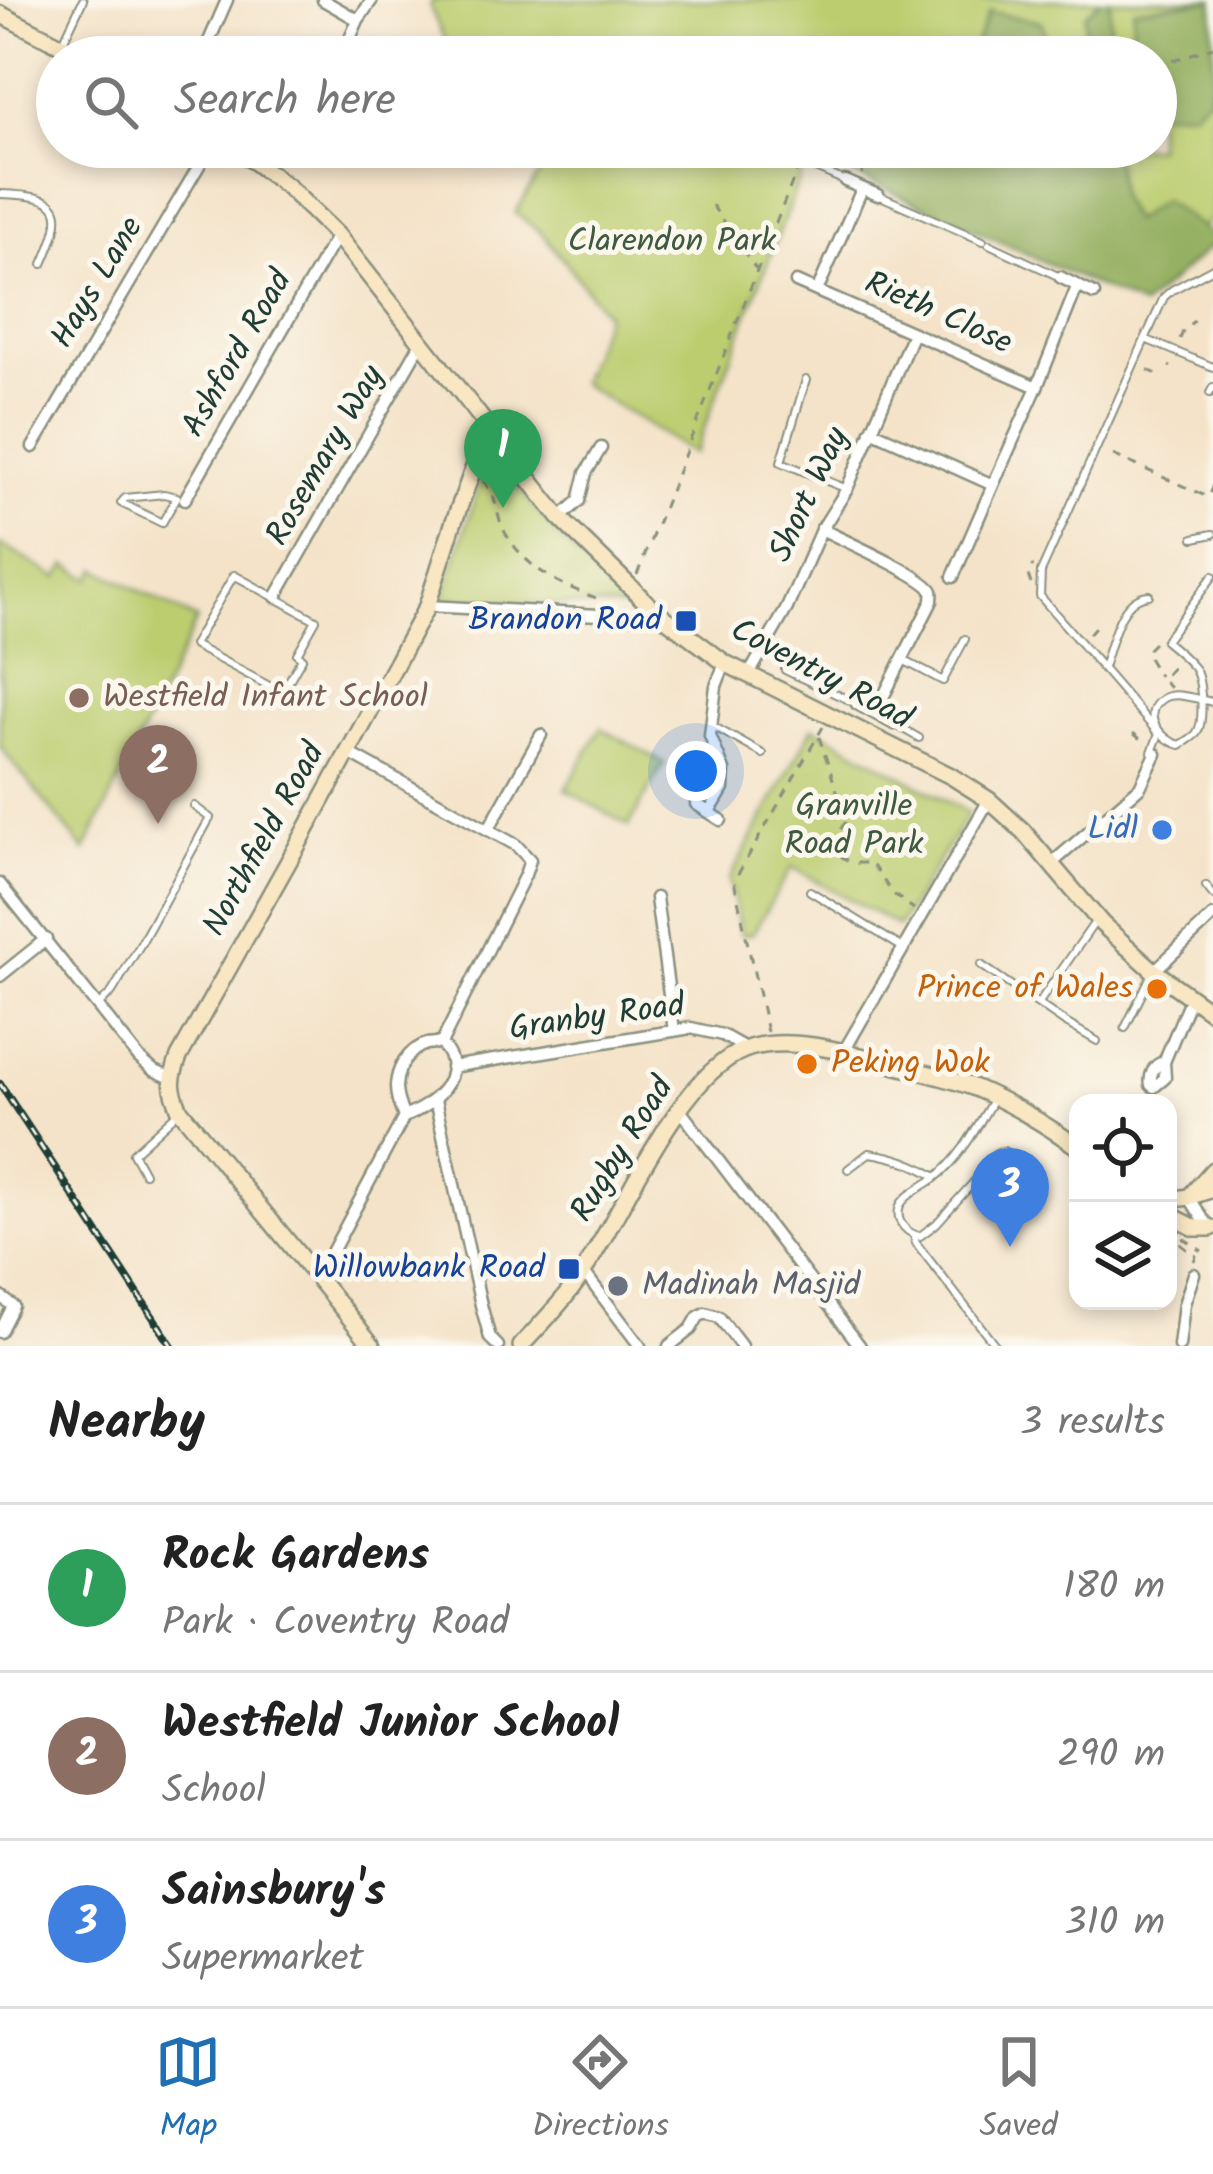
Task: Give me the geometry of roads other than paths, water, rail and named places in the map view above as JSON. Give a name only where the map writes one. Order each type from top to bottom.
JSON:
[{"type":"main road","points":[[0,14],[44,36]]},
{"type":"main road","name":"Coventry Road","points":[[262,168],[337,235],[560,518],[652,608],[725,663],[951,776],[989,800],[1097,918],[1154,971],[1213,1013]]},
{"type":"main road","name":"Northfield Road","points":[[171,1078],[427,606],[489,426]]},
{"type":"main road","name":"Rugby Road","points":[[521,1346],[583,1271],[700,1082],[747,1049],[809,1045],[972,1087],[1031,1115],[1069,1141]]},
{"type":"main road","points":[[171,1078],[180,1110],[373,1346]]},
{"type":"main road","points":[[1189,1197],[1213,1170]]},
{"type":"main road","points":[[1177,1199],[1213,1189]]},
{"type":"main road","points":[[1177,1219],[1195,1228],[1212,1228]]},
{"type":"street","points":[[211,36],[227,0]]},
{"type":"street","points":[[323,0],[358,20]]},
{"type":"street","points":[[352,36],[372,0]]},
{"type":"street","name":"Hays Lane","points":[[33,447],[198,168]]},
{"type":"street","points":[[845,181],[878,195]]},
{"type":"street","name":"Rieth Close","points":[[817,291],[862,189]]},
{"type":"street","name":"Ashford Road","points":[[179,500],[337,235]]},
{"type":"street","points":[[1060,277],[1094,294]]},
{"type":"street","name":"Rieth Close","points":[[796,282],[1037,387]]},
{"type":"street","name":"Rieth Close","points":[[952,577],[1077,287]]},
{"type":"street","name":"Short Way","points":[[748,676],[787,608],[821,529],[847,489],[913,333]]},
{"type":"street","name":"Rosemary Way","points":[[276,597],[422,341]]},
{"type":"street","points":[[871,430],[993,484]]},
{"type":"street","points":[[560,518],[579,501],[586,473],[601,448]]},
{"type":"street","points":[[821,529],[900,568],[933,592],[875,713]]},
{"type":"street","points":[[427,606],[637,617],[652,608]]},
{"type":"street","points":[[710,812],[723,789],[724,770],[710,736],[716,686],[725,663]]},
{"type":"street","points":[[857,704],[894,724]]},
{"type":"street","points":[[488,830],[541,734]]},
{"type":"street","points":[[347,752],[516,845],[530,860],[441,1044]]},
{"type":"street","points":[[1051,864],[1141,787],[1154,754]]},
{"type":"street","points":[[844,1052],[989,800]]},
{"type":"street","points":[[696,803],[721,820]]},
{"type":"street","points":[[0,884],[139,1058],[171,1078]]},
{"type":"street","points":[[656,898],[674,1031]]},
{"type":"street","points":[[1154,971],[1213,916]]},
{"type":"street","points":[[0,976],[46,939]]},
{"type":"street","points":[[1164,1061],[1191,997]]},
{"type":"street","name":"Granby Road","points":[[451,1067],[674,1031],[706,1030],[747,1049]]},
{"type":"street","points":[[317,1281],[404,1117],[424,1109],[444,1090],[451,1067],[448,1050],[441,1044],[417,1047],[400,1070],[396,1087],[404,1117]]},
{"type":"street","points":[[435,1100],[481,1305],[490,1338],[498,1346]]},
{"type":"street","points":[[680,1110],[860,1346]]},
{"type":"street","points":[[1189,1197],[1212,1228]]},
{"type":"street","points":[[583,1271],[640,1346]]},
{"type":"street","points":[[1179,1346],[1184,1304],[1194,1274]]},
{"type":"street","points":[[0,1296],[13,1306],[0,1332]]},
{"type":"street","points":[[669,1346],[705,1313],[719,1317],[741,1346]]},
{"type":"lane","points":[[66,36],[83,0]]},
{"type":"lane","points":[[815,168],[845,181]]},
{"type":"lane","points":[[0,194],[38,198],[58,210],[56,234],[43,263]]},
{"type":"lane","points":[[878,195],[1060,277]]},
{"type":"lane","points":[[1213,268],[1164,297],[1041,572],[1040,596],[1168,742],[1180,745],[1213,717]]},
{"type":"lane","points":[[1145,339],[1213,367]]},
{"type":"lane","points":[[806,380],[781,462],[847,489]]},
{"type":"lane","points":[[164,494],[179,500],[160,523],[122,503],[125,498],[164,494]]},
{"type":"lane","points":[[1194,538],[1213,534]]},
{"type":"lane","points":[[234,575],[276,597],[316,620],[282,693],[193,645],[234,575]]},
{"type":"lane","points":[[1200,728],[1197,672],[1166,641],[1213,576]]},
{"type":"lane","points":[[1103,667],[1127,605],[1138,596],[1149,595]]},
{"type":"lane","points":[[902,660],[943,681],[965,639]]},
{"type":"lane","points":[[785,670],[857,704]]},
{"type":"lane","points":[[1154,754],[1159,734],[1153,721],[1159,698],[1179,695],[1213,702]]},
{"type":"lane","points":[[894,724],[919,739]]},
{"type":"lane","points":[[711,725],[763,754]]},
{"type":"lane","points":[[1154,754],[1168,742]]},
{"type":"lane","points":[[98,1006],[139,947],[209,818],[194,806]]},
{"type":"lane","points":[[1206,886],[1213,895]]},
{"type":"lane","points":[[810,891],[904,948]]},
{"type":"lane","points":[[1038,1004],[1097,918]]},
{"type":"lane","points":[[981,964],[1097,1041]]},
{"type":"lane","points":[[1125,1028],[1154,971]]},
{"type":"lane","points":[[994,1097],[961,1152],[899,1208],[902,1225],[996,1346]]},
{"type":"lane","points":[[144,1172],[133,1153],[180,1110]]},
{"type":"lane","points":[[914,1236],[928,1232],[994,1154],[1004,1151],[1013,1158]]},
{"type":"lane","points":[[848,1168],[869,1153],[887,1155],[936,1178]]},
{"type":"lane","points":[[981,1174],[994,1185]]},
{"type":"railway","points":[[0,1084],[172,1346]]},
{"type":"place","name":"Rock Gardens","points":[[503,508]]},
{"type":"place","name":"Brandon Road","points":[[686,621]]},
{"type":"place","name":"Westfield Infant School","points":[[79,698]]},
{"type":"place","name":"Westfield Junior School","points":[[158,824]]},
{"type":"place","name":"Lidl","points":[[1162,830]]},
{"type":"place","name":"Prince of Wales","points":[[1157,989]]},
{"type":"place","name":"Peking Wok","points":[[807,1064]]},
{"type":"place","name":"Sainsbury's","points":[[1010,1247]]},
{"type":"place","name":"Willowbank Road","points":[[569,1269]]},
{"type":"place","name":"Madinah Masjid","points":[[618,1286]]},
{"type":"park label","name":"Clarendon Park","points":[[672,242]]},
{"type":"park label","name":"Granville Road Park","points":[[854,826]]}]
